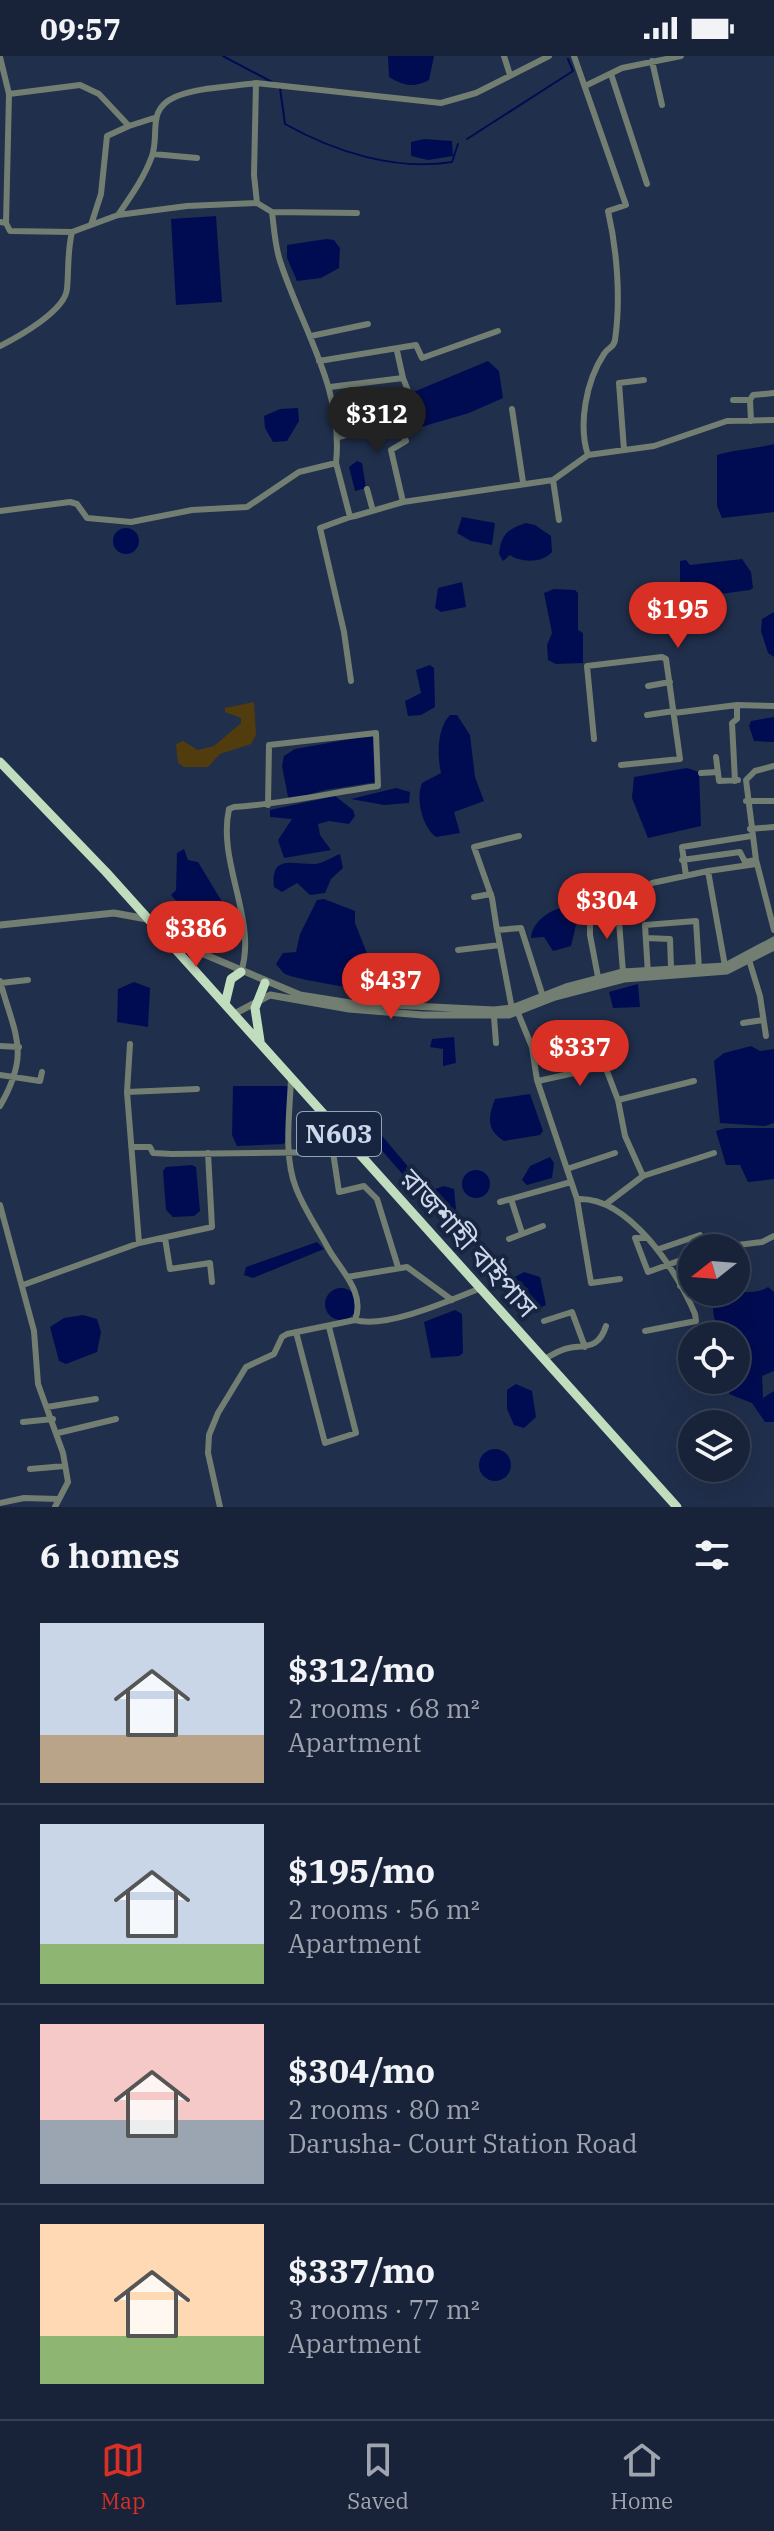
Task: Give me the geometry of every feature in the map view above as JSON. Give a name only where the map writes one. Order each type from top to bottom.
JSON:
[{"type":"highway","name":"রাজশাহী বাইপাস","points":[[0,762],[261,1046],[307,1090],[677,1507]]},
{"type":"highway","points":[[225,1004],[231,979],[241,972]]},
{"type":"highway","points":[[261,1046],[254,1015],[265,983]]},
{"type":"street","points":[[504,56],[510,75]]},
{"type":"street","points":[[118,215],[140,184],[153,154],[154,118],[162,106],[176,96],[265,82],[441,103],[476,93],[549,56]]},
{"type":"street","points":[[574,56],[626,205],[608,211],[616,249],[615,340],[603,354],[583,419],[583,438],[588,455]]},
{"type":"street","points":[[585,86],[652,61],[681,56]]},
{"type":"street","points":[[0,57],[9,94],[3,222],[10,231],[72,232],[118,215],[187,206],[257,203],[272,212],[357,213]]},
{"type":"street","points":[[652,61],[662,105]]},
{"type":"street","points":[[611,74],[647,184]]},
{"type":"street","points":[[256,83],[257,203]]},
{"type":"street","points":[[9,94],[80,85],[99,94],[129,126]]},
{"type":"street","points":[[91,225],[101,194],[107,136],[154,118]]},
{"type":"street","points":[[153,154],[197,158]]},
{"type":"street","points":[[272,212],[279,259],[311,336],[338,417],[336,463],[350,517]]},
{"type":"street","points":[[0,346],[23,334],[63,302],[67,292],[66,256],[72,232]]},
{"type":"street","points":[[311,336],[368,324]]},
{"type":"street","points":[[319,361],[397,351],[416,345],[422,358],[498,331]]},
{"type":"street","points":[[338,417],[389,400],[411,398],[397,351]]},
{"type":"street","points":[[330,387],[403,378]]},
{"type":"street","points":[[624,450],[619,383],[644,380]]},
{"type":"street","points":[[751,421],[750,400],[753,395],[774,393]]},
{"type":"street","points":[[733,400],[750,400]]},
{"type":"street","points":[[512,409],[523,482]]},
{"type":"street","points":[[351,681],[344,632],[320,528],[403,502],[553,480],[588,455],[654,446],[727,421],[774,420]]},
{"type":"street","points":[[338,437],[398,422],[406,441],[391,450],[403,502]]},
{"type":"street","points":[[0,511],[70,502],[77,504],[87,518],[131,522],[192,510],[247,507],[299,472],[336,463]]},
{"type":"street","points":[[553,480],[559,520]]},
{"type":"street","points":[[367,489],[373,511]]},
{"type":"street","points":[[594,739],[587,666],[666,659],[680,759],[621,765]]},
{"type":"street","points":[[648,686],[670,682]]},
{"type":"street","points":[[735,781],[732,723],[737,719],[737,705]]},
{"type":"street","points":[[647,715],[737,705],[774,706]]},
{"type":"street","points":[[241,972],[247,952],[231,871],[227,820],[231,808],[268,805],[378,786],[376,733],[269,745],[268,805]]},
{"type":"street","points":[[705,763],[717,760],[719,781],[746,780],[755,771],[774,766]]},
{"type":"street","points":[[701,773],[718,772]]},
{"type":"street","points":[[746,780],[746,801],[756,862],[774,930]]},
{"type":"street","points":[[746,801],[774,801]]},
{"type":"street","points":[[686,876],[682,847],[774,827]]},
{"type":"street","points":[[519,836],[474,847],[491,894],[515,1012],[532,1047],[538,1081],[577,1199],[591,1283],[620,1279]]},
{"type":"street","points":[[682,860],[740,852],[745,862],[756,862]]},
{"type":"street","points":[[652,883],[756,862]]},
{"type":"street","points":[[708,871],[725,966]]},
{"type":"street","points":[[474,897],[491,894]]},
{"type":"street","points":[[598,977],[590,935],[590,905],[614,901]]},
{"type":"street","points":[[618,909],[623,972]]},
{"type":"street","points":[[0,919],[0,925],[114,913],[147,919]]},
{"type":"street","points":[[648,972],[645,925],[696,921],[699,969]]},
{"type":"street","points":[[497,930],[521,928],[543,998]]},
{"type":"street","points":[[163,936],[265,983],[300,995],[350,1003],[515,1012]]},
{"type":"street","points":[[646,938],[670,939],[671,967]]},
{"type":"street","points":[[543,998],[671,967],[699,969],[725,966],[774,940]]},
{"type":"street","points":[[458,950],[500,945]]},
{"type":"street","points":[[234,1014],[259,998],[270,995],[349,1009],[494,1017],[515,1012],[598,977],[623,972],[711,974],[750,963],[774,947]]},
{"type":"street","points":[[750,963],[766,1036]]},
{"type":"street","points":[[0,1106],[15,1078],[19,1047],[0,982],[28,980]]},
{"type":"street","points":[[494,1017],[496,1043]]},
{"type":"street","points":[[0,1021],[11,1018]]},
{"type":"street","points":[[743,1023],[763,1020]]},
{"type":"street","points":[[130,1044],[127,1092],[139,1243]]},
{"type":"street","points":[[0,1046],[19,1047]]},
{"type":"street","points":[[538,1081],[605,1066],[618,1100],[625,1136],[643,1176]]},
{"type":"street","points":[[0,1075],[40,1081],[42,1072]]},
{"type":"street","points":[[291,1078],[290,1151],[296,1189],[347,1277],[358,1305],[355,1320]]},
{"type":"street","points":[[618,1100],[694,1081]]},
{"type":"street","points":[[127,1092],[197,1089]]},
{"type":"street","points":[[133,1147],[150,1147],[153,1153],[333,1152],[339,1192],[364,1186],[377,1199],[398,1267]]},
{"type":"street","points":[[23,1285],[139,1243],[212,1227],[208,1153]]},
{"type":"street","points":[[567,1169],[615,1153]]},
{"type":"street","points":[[606,1204],[643,1176],[714,1153]]},
{"type":"street","points":[[500,1202],[571,1182]]},
{"type":"street","points":[[511,1199],[522,1233]]},
{"type":"street","points":[[577,1199],[598,1199],[606,1204],[659,1249],[678,1282]]},
{"type":"street","points":[[0,1205],[34,1331],[38,1384],[58,1433],[68,1482],[55,1507]]},
{"type":"street","points":[[509,1239],[543,1226]]},
{"type":"street","points":[[750,1243],[774,1236]]},
{"type":"street","points":[[165,1238],[170,1269],[210,1263],[212,1282]]},
{"type":"street","points":[[647,1238],[635,1238],[650,1282]]},
{"type":"street","points":[[659,1249],[678,1243]]},
{"type":"street","points":[[648,1272],[678,1261]]},
{"type":"street","points":[[347,1277],[398,1267],[412,1270],[452,1300]]},
{"type":"street","points":[[220,1507],[208,1453],[209,1435],[218,1413],[246,1367],[272,1355],[282,1337],[296,1332],[355,1320],[374,1321],[452,1300],[481,1288]]},
{"type":"street","points":[[645,1331],[696,1321],[689,1306]]},
{"type":"street","points":[[544,1321],[572,1312],[585,1347]]},
{"type":"street","points":[[544,1359],[566,1348],[585,1347],[602,1338],[606,1326]]},
{"type":"street","points":[[296,1332],[325,1443],[356,1433],[329,1327]]},
{"type":"street","points":[[47,1407],[96,1399]]},
{"type":"street","points":[[23,1422],[53,1419]]},
{"type":"street","points":[[58,1433],[116,1419]]},
{"type":"street","points":[[30,1469],[65,1466]]},
{"type":"street","points":[[0,1503],[24,1498],[58,1499]]},
{"type":"shaded area","points":[[388,56],[434,56],[429,80],[409,85],[389,77]]},
{"type":"shaded area","points":[[424,139],[452,141],[453,156],[428,160],[411,156],[411,142]]},
{"type":"shaded area","points":[[216,216],[222,302],[176,305],[171,219]]},
{"type":"shaded area","points":[[334,240],[340,248],[339,268],[321,278],[297,281],[287,258],[287,245]]},
{"type":"shaded area","points":[[488,361],[499,371],[503,398],[469,413],[421,427],[411,393]]},
{"type":"shaded area","points":[[298,408],[299,421],[287,441],[273,442],[265,428],[264,416],[280,409]]},
{"type":"shaded area","points":[[774,444],[774,512],[722,518],[717,506],[717,455]]},
{"type":"shaded area","points":[[357,461],[362,463],[366,488],[355,491],[349,467]]},
{"type":"shaded area","points":[[462,517],[495,523],[492,545],[471,541],[457,533]]},
{"type":"shaded area","points":[[526,523],[551,536],[552,552],[538,560],[510,555],[503,561],[499,554],[504,537],[510,530]]},
{"type":"shaded area","points":[[126,528],[135,532],[139,541],[135,550],[126,554],[117,550],[113,541],[117,532]]},
{"type":"shaded area","points":[[742,559],[751,572],[753,588],[750,590],[689,598],[680,586],[680,561],[686,560],[690,565]]},
{"type":"shaded area","points":[[462,582],[466,607],[441,612],[435,608],[438,588]]},
{"type":"shaded area","points":[[554,589],[575,590],[578,593],[578,630],[583,633],[583,663],[556,664],[548,660],[547,645],[552,633],[544,593]]},
{"type":"shaded area","points":[[774,612],[774,657],[768,653],[761,631],[762,619]]},
{"type":"shaded area","points":[[430,665],[434,668],[435,707],[421,715],[408,716],[405,701],[421,693],[416,670]]},
{"type":"shaded area","points":[[254,702],[256,735],[251,744],[220,754],[208,767],[184,767],[178,763],[176,744],[183,741],[198,750],[214,746],[241,723],[241,718],[225,712],[225,708]]},
{"type":"shaded area","points":[[450,715],[457,715],[470,735],[475,777],[484,801],[454,812],[460,833],[436,837],[427,827],[419,798],[422,783],[441,773],[439,742]]},
{"type":"shaded area","points":[[774,717],[774,742],[754,741],[749,726],[751,721]]},
{"type":"shaded area","points":[[373,735],[376,741],[377,782],[325,790],[290,800],[282,766],[284,756],[295,749]]},
{"type":"shaded area","points":[[687,768],[699,772],[701,826],[648,838],[632,798],[634,777]]},
{"type":"shaded area","points":[[396,788],[410,792],[409,803],[384,805],[351,799]]},
{"type":"shaded area","points":[[335,796],[353,810],[355,816],[349,824],[329,821],[318,824],[320,835],[331,850],[284,858],[278,840],[292,819],[270,817],[270,810]]},
{"type":"shaded area","points":[[184,849],[188,860],[198,862],[221,900],[237,941],[233,944],[197,914],[185,910],[171,895],[176,890],[177,853]]},
{"type":"shaded area","points":[[340,854],[343,868],[331,879],[325,893],[310,895],[297,883],[282,892],[274,887],[274,876],[280,865],[318,863]]},
{"type":"shaded area","points":[[324,899],[355,911],[355,923],[368,956],[395,964],[390,987],[385,992],[292,976],[276,964],[283,953],[296,952],[300,934],[317,900]]},
{"type":"shaded area","points":[[565,907],[574,909],[578,917],[571,946],[553,951],[544,937],[531,938],[535,926],[543,917]]},
{"type":"shaded area","points":[[134,982],[150,988],[148,1027],[117,1022],[118,989]]},
{"type":"shaded area","points":[[638,984],[640,1007],[613,1008],[609,992]]},
{"type":"shaded area","points":[[454,1037],[456,1063],[443,1066],[443,1049],[430,1047],[432,1039]]},
{"type":"shaded area","points":[[751,1046],[760,1051],[774,1049],[774,1123],[765,1126],[720,1123],[714,1061],[724,1053]]},
{"type":"shaded area","points":[[233,1086],[290,1086],[289,1140],[283,1144],[237,1146],[232,1135]]},
{"type":"shaded area","points":[[530,1094],[543,1131],[540,1135],[504,1141],[491,1128],[495,1099]]},
{"type":"shaded area","points":[[356,1114],[383,1137],[416,1176],[405,1177],[358,1123]]},
{"type":"shaded area","points":[[726,1128],[774,1128],[774,1179],[748,1182],[740,1165],[726,1165],[716,1131]]},
{"type":"shaded area","points":[[550,1157],[554,1163],[552,1178],[527,1185],[522,1180],[530,1166]]},
{"type":"shaded area","points":[[166,1167],[196,1167],[200,1211],[194,1216],[173,1217],[166,1210],[163,1171]]},
{"type":"shaded area","points":[[476,1170],[486,1174],[490,1184],[486,1194],[476,1198],[466,1194],[462,1184],[466,1174]]},
{"type":"shaded area","points":[[444,1186],[454,1189],[456,1209],[447,1221],[421,1194]]},
{"type":"shaded area","points":[[317,1242],[324,1249],[253,1278],[244,1275],[246,1267]]},
{"type":"shaded area","points":[[524,1272],[540,1277],[546,1305],[529,1313],[519,1309],[512,1298],[515,1277]]},
{"type":"shaded area","points":[[768,1287],[774,1292],[774,1371],[762,1376],[763,1398],[774,1391],[774,1422],[765,1422],[752,1403],[729,1394],[750,1394],[750,1322],[716,1322],[713,1307],[750,1306],[750,1292]]},
{"type":"shaded area","points":[[341,1288],[352,1293],[357,1304],[352,1315],[341,1320],[330,1315],[325,1304],[330,1293]]},
{"type":"shaded area","points":[[455,1310],[462,1314],[463,1353],[431,1358],[424,1322]]},
{"type":"shaded area","points":[[83,1315],[97,1319],[101,1332],[97,1352],[66,1364],[59,1361],[50,1327],[64,1318]]},
{"type":"shaded area","points":[[516,1384],[532,1391],[536,1417],[524,1428],[514,1425],[507,1409],[507,1390]]},
{"type":"shaded area","points":[[495,1449],[507,1453],[511,1465],[507,1477],[495,1481],[483,1477],[479,1465],[483,1453]]},
{"type":"waterway","points":[[223,56],[272,82]]},
{"type":"waterway","points":[[467,139],[573,71],[568,59]]},
{"type":"waterway","points":[[280,88],[285,124],[345,151],[387,161],[431,164],[452,162],[458,144]]}]
